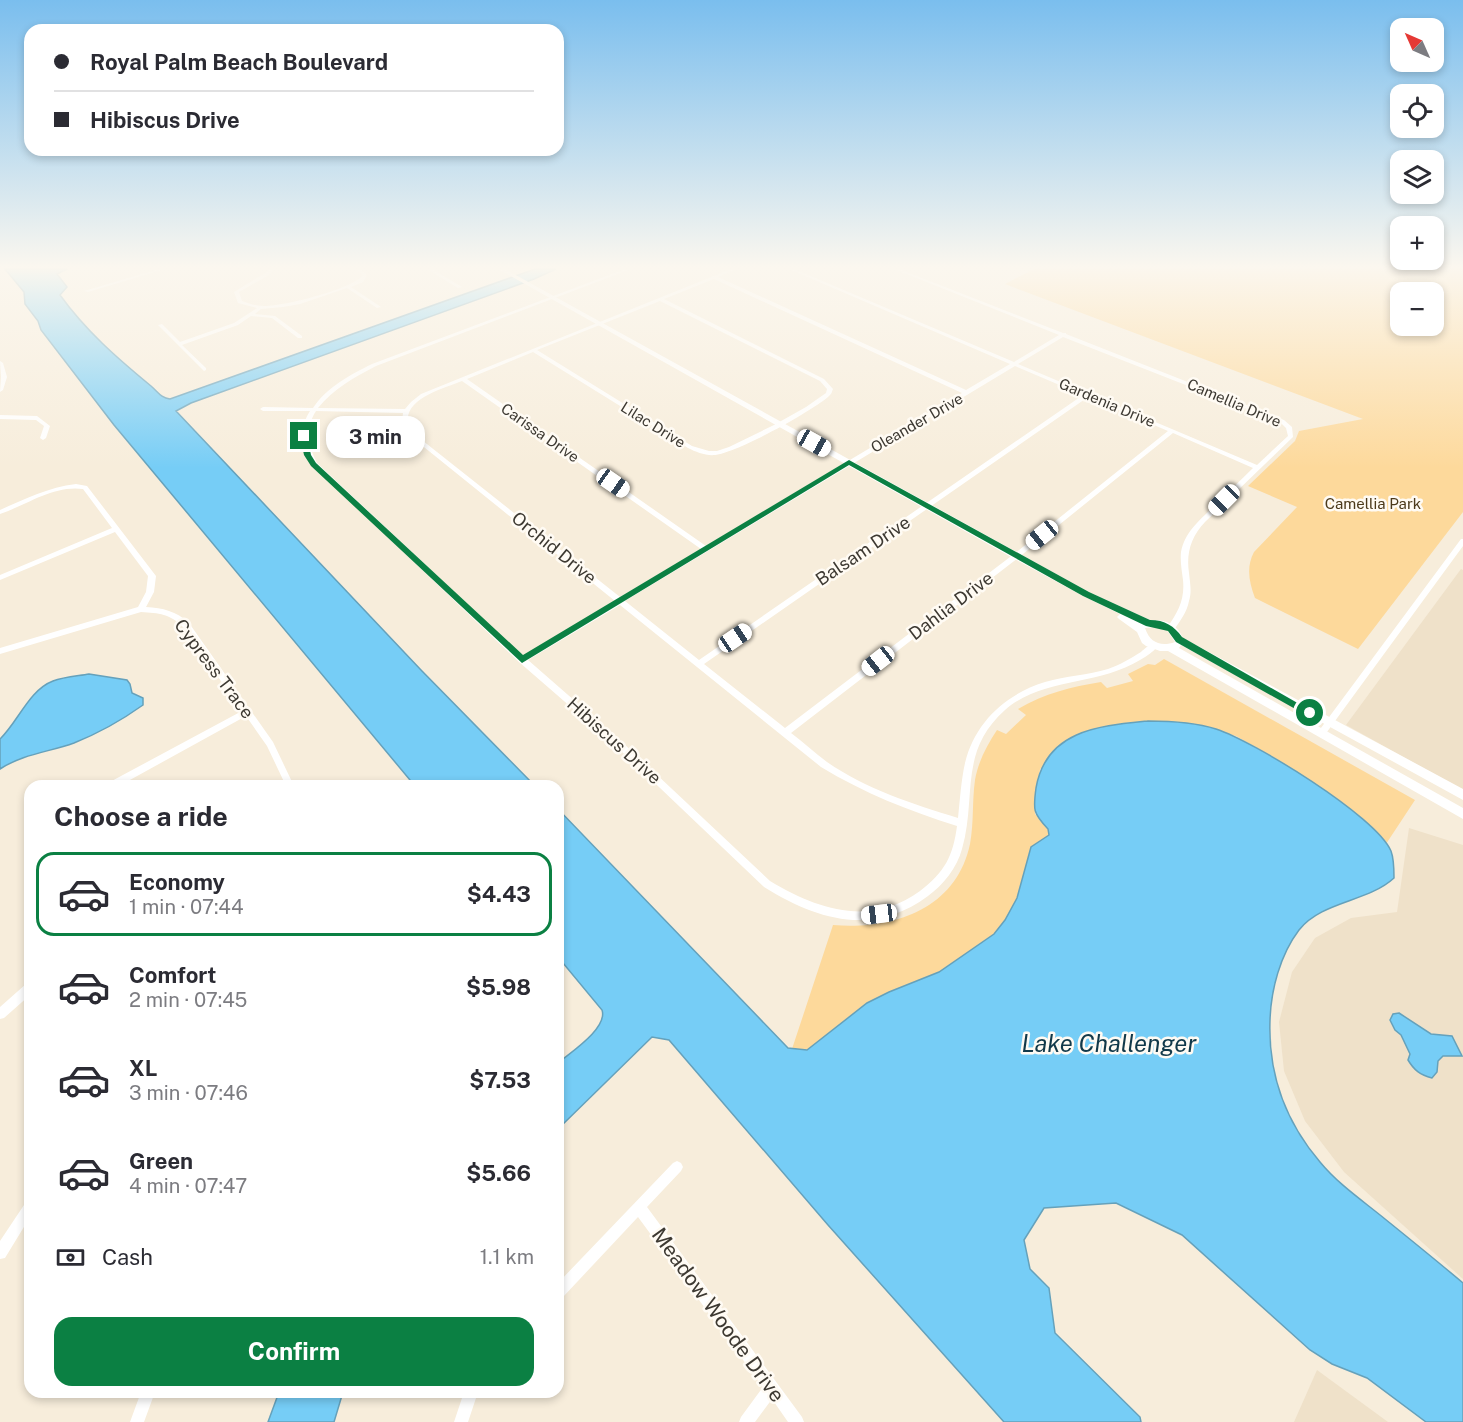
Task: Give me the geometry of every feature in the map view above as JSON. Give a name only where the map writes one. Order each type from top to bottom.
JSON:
[{"type":"street","points":[[170,335],[204,369]]},
{"type":"street","points":[[179,344],[205,335]]},
{"type":"street","name":"Hibiscus Drive","points":[[455,335],[365,370],[329,393],[308,420],[304,436],[308,455],[314,464],[522,660],[620,745],[767,884],[786,898],[810,909],[861,917],[899,909],[914,901],[939,881],[952,864],[959,845],[967,770],[973,749],[991,719],[1018,697],[1037,688],[1050,682],[1109,672],[1137,657],[1150,644]]},
{"type":"street","points":[[263,410],[405,411],[423,395],[571,335]]},
{"type":"street","points":[[621,335],[1145,627],[1167,626],[1175,644],[1321,734],[1463,814]]},
{"type":"street","name":"Lilac Drive","points":[[533,350],[701,452],[723,452],[821,400],[828,394],[828,385],[732,335]]},
{"type":"street","points":[[842,335],[968,393]]},
{"type":"street","name":"Gardenia Drive","points":[[947,335],[1257,467]]},
{"type":"street","name":"Oleander Drive","points":[[522,660],[1062,335]]},
{"type":"street","name":"Camellia Drive","points":[[1067,335],[1286,424],[1291,430],[1291,436],[1194,530],[1188,540],[1184,563],[1188,593],[1182,611],[1167,626]]},
{"type":"street","points":[[0,363],[4,377],[0,390]]},
{"type":"street","name":"Carissa Drive","points":[[463,379],[706,549]]},
{"type":"street","name":"Balsam Drive","points":[[698,664],[1087,395]]},
{"type":"street","name":"Orchid Drive","points":[[405,411],[404,424],[411,434],[785,733],[848,780],[915,809],[961,823]]},
{"type":"street","points":[[0,417],[37,418],[47,426],[43,438]]},
{"type":"street","name":"Dahlia Drive","points":[[785,733],[1016,556],[1172,431]]},
{"type":"street","points":[[0,512],[61,488],[81,486],[88,489],[115,529],[152,576],[150,592],[141,609]]},
{"type":"street","points":[[0,578],[115,529]]},
{"type":"street","points":[[1321,734],[1463,541]]},
{"type":"street","name":"Cypress Trace","points":[[0,651],[141,609],[164,611],[180,619],[248,712],[270,744],[287,780]]},
{"type":"street","points":[[1145,627],[1150,644],[1175,644],[1463,795]]},
{"type":"street","points":[[122,780],[248,712]]},
{"type":"street","points":[[0,1014],[24,993]]},
{"type":"street","points":[[564,1286],[678,1167]]},
{"type":"street","name":"Meadow Woode Drive","points":[[639,1207],[797,1422]]},
{"type":"street","points":[[0,1253],[24,1215]]},
{"type":"street","points":[[746,1422],[772,1387]]},
{"type":"street","points":[[137,1422],[146,1398]]},
{"type":"street","points":[[461,1422],[469,1398]]},
{"type":"shaded area","points":[[1461,569],[1463,570],[1463,790],[1346,725]]},
{"type":"shaded area","points":[[1409,828],[1463,845],[1463,1279],[1344,1172],[1305,1121],[1284,1071],[1279,1022],[1292,972],[1315,938],[1351,918],[1397,912]]},
{"type":"shaded area","points":[[1317,1370],[1388,1422],[1294,1422]]},
{"type":"green space","name":"Camellia Park","points":[[1141,335],[1463,335],[1463,512],[1358,649],[1255,598],[1251,586],[1250,563],[1254,552],[1297,507],[1248,486],[1295,441],[1299,431],[1363,419]]},
{"type":"green space","points":[[1164,659],[1415,800],[1386,844],[1379,834],[1280,761],[1236,736],[1195,724],[1148,721],[1125,723],[1040,769],[1035,814],[1049,829],[1049,836],[1031,847],[1017,898],[994,934],[939,972],[867,1003],[808,1050],[792,1049],[833,925],[877,924],[899,919],[918,911],[936,900],[951,885],[963,867],[970,844],[974,788],[978,767],[997,730],[1006,734],[1026,715],[1018,709],[1038,699],[1058,691],[1090,684],[1101,682],[1107,688],[1133,681],[1128,674],[1148,664],[1155,665]]},
{"type":"water","points":[[45,335],[95,335],[160,394],[170,399],[349,335],[378,335],[191,403],[176,411],[421,670],[529,780],[410,780],[114,425]]},
{"type":"water","points":[[89,674],[127,680],[132,693],[143,698],[143,705],[110,726],[83,739],[27,757],[0,769],[0,739],[37,691],[53,681]]},
{"type":"water","name":"Lake Challenger","points":[[1148,721],[1182,722],[1216,729],[1234,736],[1312,781],[1339,800],[1381,836],[1391,851],[1394,878],[1371,892],[1320,913],[1309,920],[1292,940],[1278,973],[1272,997],[1270,1040],[1272,1059],[1281,1096],[1288,1113],[1320,1162],[1343,1185],[1463,1283],[1463,1422],[1426,1422],[1367,1378],[1332,1364],[1310,1350],[1182,1235],[1116,1203],[1044,1208],[1024,1240],[1030,1269],[1049,1288],[1055,1333],[1140,1417],[1141,1422],[1004,1422],[828,1225],[669,1040],[652,1037],[564,1123],[564,1058],[594,1032],[602,1017],[602,1010],[564,964],[564,815],[788,1048],[807,1050],[867,1003],[939,972],[994,934],[1017,898],[1031,847],[1049,835],[1048,829],[1035,811],[1036,788],[1042,769],[1051,754],[1063,743],[1077,735],[1111,725]]},
{"type":"water","points":[[1399,1013],[1431,1034],[1452,1036],[1462,1056],[1443,1056],[1438,1061],[1437,1072],[1432,1078],[1418,1072],[1408,1060],[1410,1054],[1401,1035],[1395,1030],[1390,1020],[1393,1014]]},
{"type":"water","points":[[277,1398],[341,1398],[334,1422],[268,1422]]},
{"type":"route","points":[[304,436],[304,446],[314,464],[522,660],[849,462],[1086,594],[1149,624],[1166,625],[1177,634],[1179,640],[1310,713]]}]
